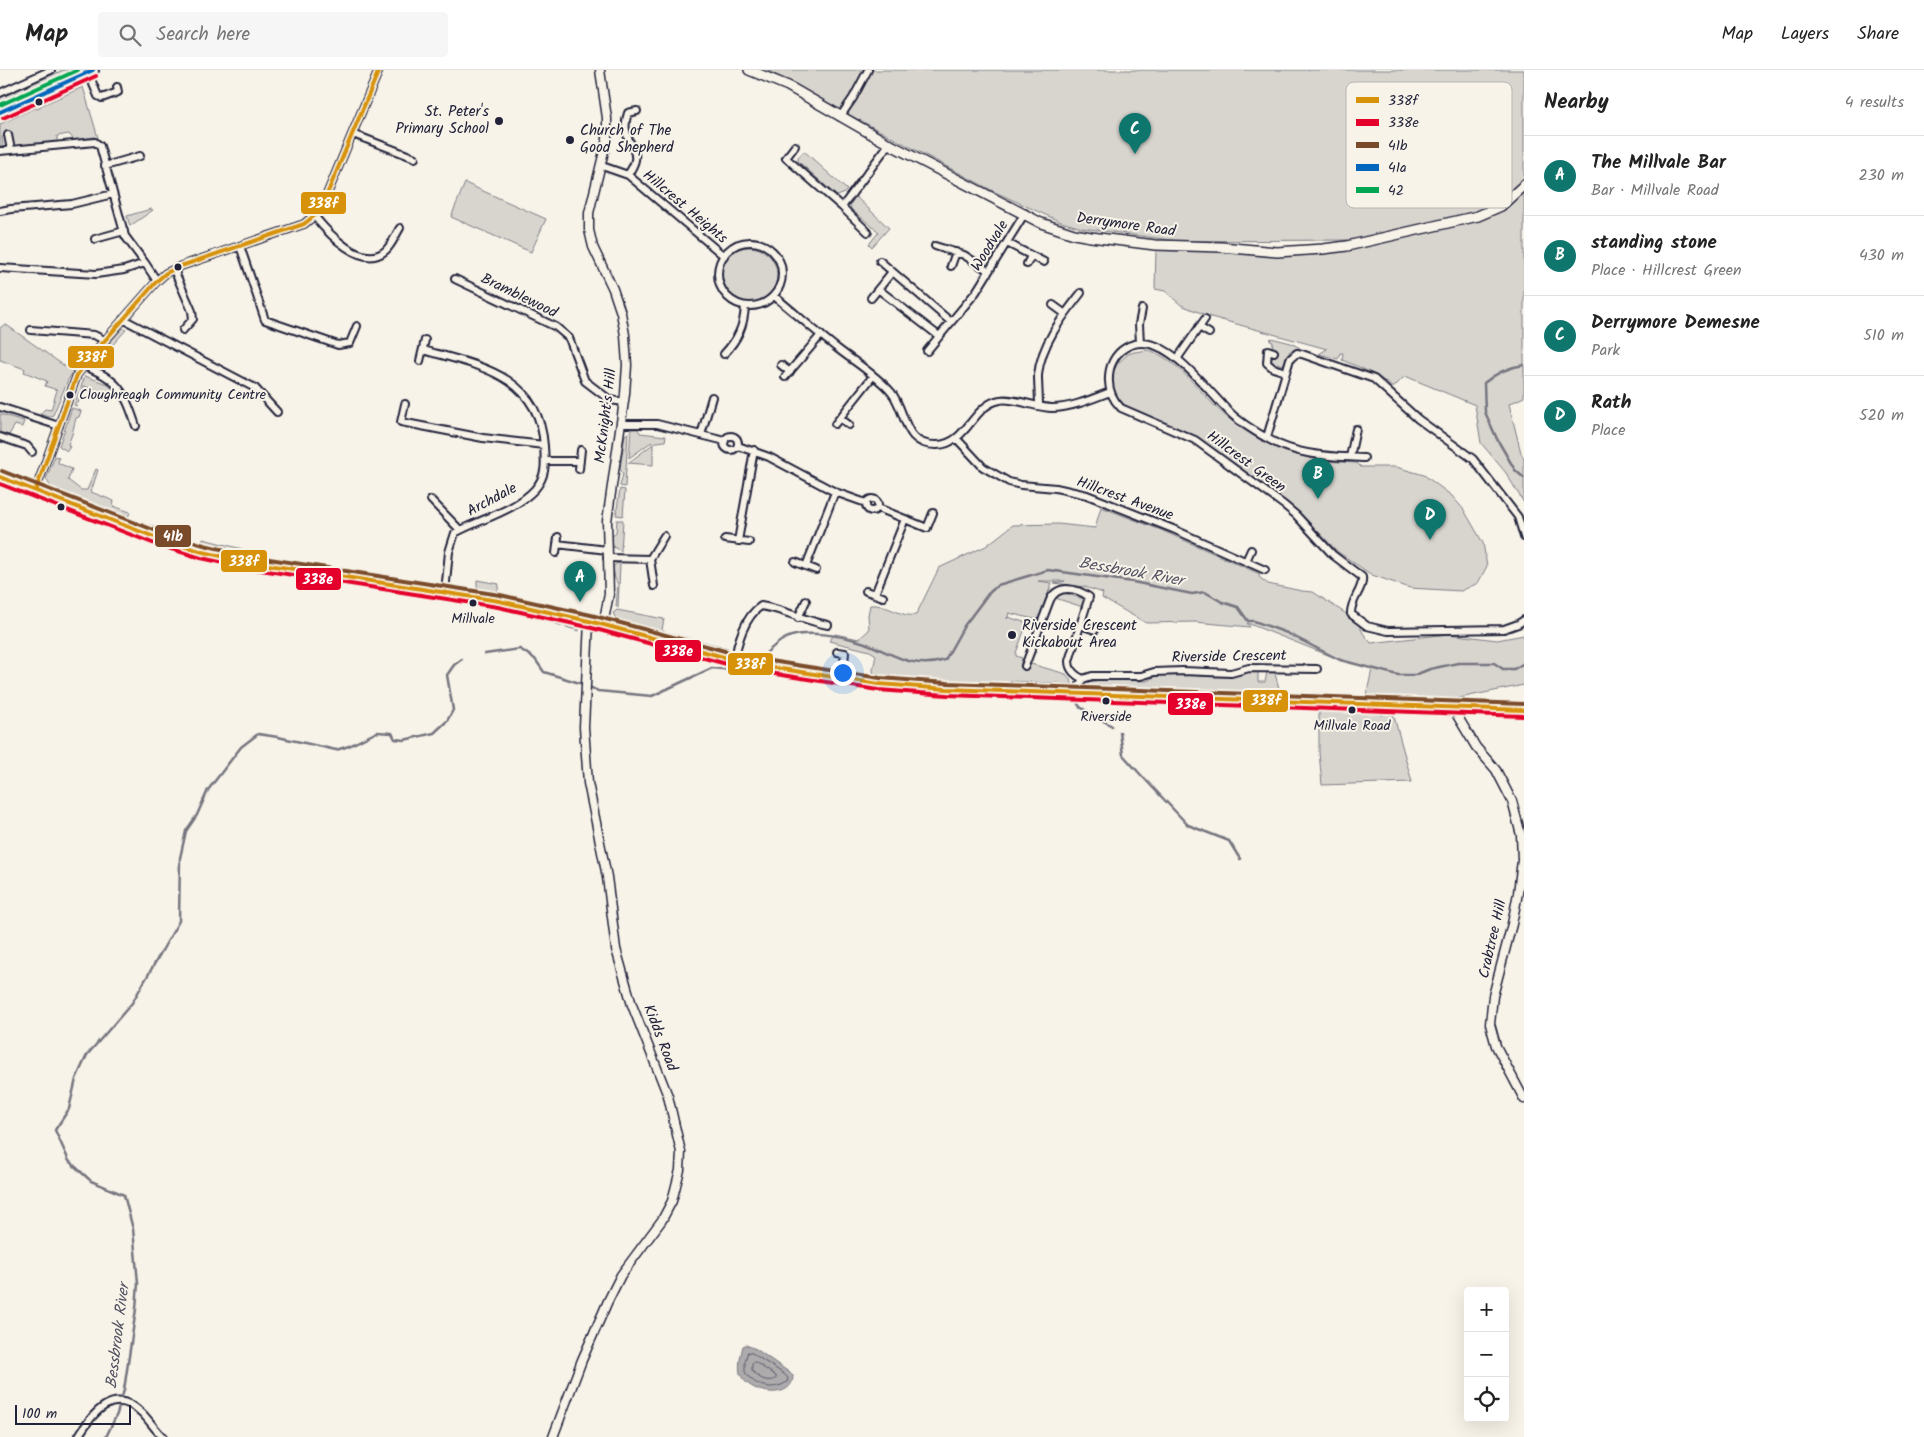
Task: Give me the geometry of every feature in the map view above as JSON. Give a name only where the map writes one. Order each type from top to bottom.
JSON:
[{"type":"main road","name":"Derrymore Road","points":[[749,70],[788,86],[889,144],[1041,223],[1074,234],[1155,245],[1221,247],[1277,252],[1347,246],[1478,216],[1496,208]]},
{"type":"main road","points":[[0,112],[91,71]]},
{"type":"main road","name":"Derrymore Road","points":[[1512,196],[1524,185]]},
{"type":"main road","points":[[0,476],[156,538],[222,556],[278,567],[498,601],[589,621],[734,660],[842,680],[938,688],[1524,710]]},
{"type":"street","points":[[0,93],[51,70]]},
{"type":"street","points":[[36,489],[77,375],[104,340],[157,281],[174,270],[304,224],[320,212],[379,70]]},
{"type":"street","name":"McKnight's Hill","points":[[600,70],[607,118],[607,139],[602,166],[589,213],[589,230],[593,247],[613,289],[621,313],[627,365],[624,402],[606,521],[609,594],[603,625]]},
{"type":"street","points":[[840,117],[868,70]]},
{"type":"street","points":[[91,71],[98,96],[102,98],[118,92],[117,87]]},
{"type":"street","points":[[628,176],[635,160],[635,155],[626,135],[626,118],[628,112],[637,111]]},
{"type":"street","points":[[353,134],[415,158]]},
{"type":"street","points":[[8,135],[11,150]]},
{"type":"street","points":[[0,151],[95,142],[100,146],[126,236],[157,281]]},
{"type":"street","points":[[842,207],[889,144]]},
{"type":"street","points":[[795,146],[786,158],[868,232]]},
{"type":"street","points":[[105,166],[140,156]]},
{"type":"street","name":"Hillcrest Heights","points":[[602,166],[628,176],[724,256]]},
{"type":"street","points":[[0,211],[11,208],[72,204],[113,194]]},
{"type":"street","name":"Woodvale","points":[[927,352],[976,292],[1025,213]]},
{"type":"street","points":[[315,217],[328,234],[338,243],[365,255],[374,256],[384,251],[391,244],[400,228]]},
{"type":"street","points":[[95,239],[124,231]]},
{"type":"street","name":"Hillcrest Heights","points":[[744,306],[730,299],[720,286],[718,271],[720,261],[724,256],[741,243],[761,244],[770,249],[777,257],[781,266],[782,277],[780,287],[774,296]]},
{"type":"street","points":[[1007,243],[1044,262]]},
{"type":"street","points":[[240,246],[265,320],[338,345],[350,344],[357,326]]},
{"type":"street","points":[[935,246],[964,255],[989,271]]},
{"type":"street","points":[[951,266],[956,252]]},
{"type":"street","points":[[1027,264],[1031,256]]},
{"type":"street","points":[[880,261],[951,322]]},
{"type":"street","points":[[0,268],[96,274],[124,270],[145,263]]},
{"type":"street","points":[[174,270],[192,311],[193,319],[183,330]]},
{"type":"street","points":[[871,298],[892,272]]},
{"type":"street","name":"Bramblewood","points":[[455,279],[556,327],[569,338],[585,381],[602,396],[610,400],[624,402]]},
{"type":"street","points":[[878,289],[939,336]]},
{"type":"street","points":[[1038,406],[1038,375],[1047,344],[1064,313],[1080,293]]},
{"type":"street","points":[[724,354],[739,334],[744,321],[744,306],[760,304],[774,296],[873,376],[892,394],[899,406],[906,426],[920,440],[938,445],[956,438],[979,411],[993,401],[1003,399],[1050,408],[1084,401],[1110,392],[1109,373],[1116,356],[1131,345],[1140,343],[1139,324],[1142,309]]},
{"type":"street","points":[[1053,305],[1064,313]]},
{"type":"street","points":[[123,320],[254,388],[277,412]]},
{"type":"street","points":[[1177,359],[1204,320]]},
{"type":"street","points":[[1199,327],[1209,333]]},
{"type":"street","points":[[32,330],[94,334],[104,340]]},
{"type":"street","points":[[781,365],[788,375],[821,335]]},
{"type":"street","points":[[420,361],[426,340]]},
{"type":"street","name":"Hillcrest Green","points":[[1140,343],[1158,347],[1177,359],[1236,418],[1283,446],[1305,452],[1364,458]]},
{"type":"street","name":"Archdale","points":[[423,350],[476,365],[513,382],[531,403],[539,416],[543,430],[545,472],[542,481],[533,491],[506,509],[455,533],[452,540],[445,592]]},
{"type":"street","points":[[1274,352],[1268,350],[1267,363],[1272,368],[1286,372]]},
{"type":"street","points":[[1267,437],[1290,358],[1297,353],[1374,379],[1418,419],[1472,459],[1518,517],[1524,537]]},
{"type":"street","points":[[84,366],[113,380],[123,391],[136,426]]},
{"type":"street","points":[[835,424],[873,376]]},
{"type":"street","name":"Hillcrest Green","points":[[1110,392],[1115,402],[1121,408],[1195,440],[1296,515],[1333,555],[1362,577],[1362,583],[1351,606],[1351,614],[1368,626],[1388,631],[1504,629],[1524,620]]},
{"type":"street","points":[[701,435],[712,396]]},
{"type":"street","points":[[406,404],[401,422],[483,438],[544,445]]},
{"type":"street","points":[[0,407],[59,426]]},
{"type":"street","points":[[840,418],[849,425]]},
{"type":"street","points":[[621,424],[657,424],[725,441]]},
{"type":"street","points":[[1350,457],[1356,429]]},
{"type":"street","points":[[0,437],[27,446],[32,452]]},
{"type":"street","points":[[725,441],[727,438],[734,437],[738,441],[738,446]]},
{"type":"street","name":"Hillcrest Avenue","points":[[956,438],[983,467],[1009,482],[1056,488],[1087,495],[1265,570]]},
{"type":"street","points":[[725,441],[725,446],[728,450],[735,450],[738,446]]},
{"type":"street","points":[[738,446],[754,450],[835,492],[866,503],[866,507],[873,512],[878,508],[927,528],[933,513]]},
{"type":"street","points":[[579,469],[581,450]]},
{"type":"street","points":[[738,541],[754,450]]},
{"type":"street","points":[[545,461],[580,461]]},
{"type":"street","points":[[806,566],[835,492]]},
{"type":"street","points":[[431,500],[460,530]]},
{"type":"street","points":[[438,506],[444,500]]},
{"type":"street","points":[[875,594],[905,519]]},
{"type":"street","points":[[654,586],[650,559],[664,536]]},
{"type":"street","points":[[724,539],[749,542]]},
{"type":"street","points":[[556,553],[558,540],[607,550]]},
{"type":"street","points":[[1246,561],[1251,550]]},
{"type":"street","points":[[607,558],[650,559]]},
{"type":"street","points":[[795,562],[816,570]]},
{"type":"street","points":[[1025,666],[1050,600],[1056,591],[1062,588],[1085,594],[1089,597],[1069,665],[1077,676],[1083,679],[1080,684],[1080,694]]},
{"type":"street","points":[[866,591],[884,598]]},
{"type":"street","points":[[798,618],[806,601]]},
{"type":"street","points":[[734,660],[747,622],[756,609],[761,606],[828,625]]},
{"type":"street","name":"Kidds Road","points":[[553,1437],[579,1366],[608,1301],[622,1275],[662,1220],[672,1201],[680,1170],[681,1152],[668,1096],[632,1005],[616,949],[607,876],[588,783],[584,727],[589,621]]},
{"type":"street","points":[[1080,625],[1095,630]]},
{"type":"street","points":[[837,652],[844,653],[842,680]]},
{"type":"street","name":"Riverside Crescent","points":[[1083,679],[1092,676],[1141,676],[1154,672],[1182,670],[1231,673],[1249,668],[1270,667],[1317,670]]},
{"type":"street","name":"Crabtree Hill","points":[[1452,707],[1476,747],[1496,770],[1512,800],[1521,835],[1522,860],[1518,893],[1493,996],[1490,1024],[1496,1046],[1524,1099]]},
{"type":"street","points":[[78,1437],[90,1419],[108,1403],[120,1401],[141,1412],[163,1437]]},
{"type":"shaded area","points":[[63,70],[75,70],[0,104],[0,98]]},
{"type":"shaded area","points":[[767,70],[1524,70],[1524,397],[1509,404],[1524,459],[1524,503],[1506,473],[1481,443],[1475,405],[1405,376],[1393,388],[1375,375],[1342,360],[1343,353],[1340,353],[1338,359],[1319,354],[1327,349],[1211,317],[1181,305],[1165,291],[1155,289],[1156,250],[1294,249],[1351,242],[1351,240],[1178,241],[1082,228],[1061,222],[995,192],[848,114],[847,111]]},
{"type":"shaded area","points":[[83,87],[99,141],[95,137],[74,140],[69,134],[57,136],[57,142],[17,146],[13,144],[11,134],[2,137],[3,145],[0,146],[0,124]]},
{"type":"shaded area","points":[[804,151],[847,190],[843,194],[837,196],[798,161],[798,158]]},
{"type":"shaded area","points":[[465,183],[546,219],[531,252],[451,217]]},
{"type":"shaded area","points":[[855,196],[889,228],[872,247],[869,244],[879,232],[851,210],[850,201]]},
{"type":"shaded area","points":[[153,210],[130,226],[127,216]]},
{"type":"shaded area","points":[[749,247],[760,249],[769,255],[775,264],[777,275],[775,286],[769,295],[760,301],[749,303],[738,301],[729,295],[723,286],[721,275],[723,264],[729,255],[738,249]]},
{"type":"shaded area","points":[[5,324],[73,372],[53,415],[48,417],[40,414],[45,409],[51,410],[57,390],[45,386],[47,381],[24,372],[25,369],[0,360],[0,328]]},
{"type":"shaded area","points":[[123,328],[126,330],[98,364],[98,355]]},
{"type":"shaded area","points":[[1271,338],[1291,343],[1300,348],[1290,351],[1283,365],[1272,363],[1270,358],[1274,355],[1276,349],[1272,347],[1273,342],[1270,341]]},
{"type":"shaded area","points":[[1149,350],[1159,354],[1177,367],[1215,406],[1237,425],[1274,447],[1320,460],[1357,463],[1361,467],[1396,467],[1424,475],[1452,496],[1464,510],[1483,543],[1487,566],[1478,583],[1461,591],[1410,588],[1372,575],[1338,552],[1306,519],[1274,492],[1194,436],[1127,408],[1116,395],[1112,386],[1112,374],[1118,363],[1128,354]]},
{"type":"shaded area","points":[[85,376],[107,384],[117,393],[116,397],[84,386],[77,406],[74,405]]},
{"type":"shaded area","points":[[72,408],[81,411],[79,417],[76,418],[68,445],[70,447],[67,451],[59,446]]},
{"type":"shaded area","points":[[0,414],[24,421],[22,427],[15,425],[9,435],[0,434]]},
{"type":"shaded area","points":[[631,429],[638,429],[640,433],[666,436],[665,441],[650,443],[629,458]]},
{"type":"shaded area","points":[[628,433],[625,487],[620,486],[623,474],[620,469],[625,435]]},
{"type":"shaded area","points":[[653,444],[653,465],[628,463]]},
{"type":"shaded area","points":[[55,456],[59,458],[58,463],[72,469],[68,480],[81,490],[87,490],[96,469],[98,470],[91,492],[114,501],[113,506],[130,512],[128,518],[84,500],[72,499],[71,494],[51,487],[46,479]]},
{"type":"shaded area","points":[[620,489],[625,490],[623,516],[616,515]]},
{"type":"shaded area","points":[[1101,507],[1161,530],[1260,574],[1259,577],[1268,584],[1313,592],[1357,621],[1371,643],[1448,634],[1497,640],[1524,635],[1524,685],[1439,702],[1366,697],[1372,669],[1333,657],[1247,623],[1250,627],[1195,622],[1146,623],[1102,598],[1103,593],[1085,587],[1054,583],[1065,581],[1038,581],[1052,583],[1038,620],[1009,613],[1007,619],[1008,617],[1027,623],[1016,653],[1016,656],[1022,658],[1020,667],[1028,669],[1031,664],[1066,674],[1073,684],[1010,681],[1004,685],[900,682],[874,676],[873,670],[876,655],[870,651],[829,641],[835,634],[859,639],[869,630],[868,615],[870,605],[882,606],[905,614],[916,615],[939,568],[986,546],[1013,525],[1058,524],[1095,528]]},
{"type":"shaded area","points":[[617,520],[623,520],[621,551],[613,547],[612,537],[616,532]]},
{"type":"shaded area","points":[[142,523],[182,533],[179,541],[142,528]]},
{"type":"shaded area","points":[[203,539],[246,550],[241,556],[202,547]]},
{"type":"shaded area","points":[[251,551],[274,557],[273,562],[253,558]]},
{"type":"shaded area","points":[[617,563],[620,564],[618,608],[616,606],[618,584],[613,567]]},
{"type":"shaded area","points":[[477,580],[499,584],[498,590],[495,593],[477,589]]},
{"type":"shaded area","points":[[1064,593],[1084,599],[1083,607],[1055,598],[1057,595]]},
{"type":"shaded area","points":[[517,610],[547,617],[545,621],[517,614]]},
{"type":"shaded area","points":[[617,610],[664,619],[662,630],[666,632],[728,648],[726,651],[710,648],[708,650],[633,628],[633,626],[616,619],[613,613]]},
{"type":"shaded area","points":[[553,618],[572,623],[579,628],[579,631],[553,623]]},
{"type":"shaded area","points":[[1274,670],[1280,692],[1088,689],[1086,686],[1089,682],[1100,680],[1147,681],[1168,675],[1225,677],[1251,671],[1258,672],[1258,682],[1265,682],[1267,672]]},
{"type":"shaded area","points":[[1319,709],[1378,712],[1381,715],[1393,713],[1412,782],[1322,785],[1319,752]]},
{"type":"water","points":[[746,1345],[756,1349],[793,1375],[791,1384],[786,1389],[778,1392],[769,1392],[751,1386],[744,1380],[739,1367],[743,1346]]},
{"type":"waterway","name":"Bessbrook River","points":[[1524,365],[1502,371],[1484,383],[1485,412],[1497,439],[1515,470],[1524,478]]},
{"type":"waterway","name":"Bessbrook River","points":[[762,657],[786,638],[794,635],[813,634],[835,636],[862,642],[912,662],[933,663],[945,660],[964,626],[988,594],[998,585],[1048,570],[1133,582],[1192,594],[1205,592],[1222,602],[1238,607],[1248,621],[1254,621],[1287,633],[1340,660],[1398,675],[1415,675],[1430,669],[1458,663],[1494,663],[1503,669],[1514,669],[1524,663]]},
{"type":"waterway","name":"Bessbrook River","points":[[485,654],[520,649],[535,659],[544,672],[583,684]]},
{"type":"waterway","name":"Bessbrook River","points":[[106,1437],[117,1414],[124,1390],[136,1309],[138,1283],[133,1229],[124,1195],[91,1181],[69,1161],[55,1130],[69,1109],[76,1079],[87,1055],[132,1003],[179,921],[180,858],[186,831],[197,815],[208,790],[241,747],[258,734],[336,750],[349,746],[377,732],[392,733],[395,739],[404,740],[434,733],[447,721],[453,710],[447,675],[454,665],[462,659]]},
{"type":"waterway","name":"Bessbrook River","points":[[589,687],[598,691],[652,696],[712,668],[742,671]]},
{"type":"waterway","points":[[1076,701],[1080,707],[1112,726]]},
{"type":"waterway","points":[[1120,732],[1123,755],[1188,825],[1229,841],[1240,859]]},
{"type":"transit line","name":"42","points":[[0,105],[78,70]]},
{"type":"transit line","name":"41a","points":[[0,112],[93,70]]},
{"type":"transit line","name":"338f","points":[[36,489],[77,375],[157,281],[166,273],[181,266],[304,224],[320,211],[379,70]]},
{"type":"transit line","name":"338e","points":[[3,118],[96,76]]},
{"type":"transit line","name":"41b","points":[[2,471],[159,532],[250,556],[500,595],[591,615],[751,658],[880,678],[947,683],[1524,704]]},
{"type":"transit line","name":"338f","points":[[0,477],[157,538],[203,552],[249,562],[499,601],[589,621],[750,664],[879,684],[947,689],[1524,710]]},
{"type":"transit line","name":"338e","points":[[0,484],[155,544],[201,558],[248,568],[498,607],[588,627],[749,670],[878,690],[947,695],[1524,716]]},
{"type":"place","name":"St. Peter's Primary School","points":[[499,121]]},
{"type":"place","name":"Church of The Good Shepherd","points":[[570,140]]},
{"type":"place","name":"Derrymore Demesne","points":[[1135,154]]},
{"type":"place","name":"Cloughreagh Community Centre","points":[[70,395]]},
{"type":"place","name":"standing stone","points":[[1318,499]]},
{"type":"place","name":"Rath","points":[[1430,540]]},
{"type":"place","name":"The Millvale Bar","points":[[580,602]]},
{"type":"place","name":"Millvale","points":[[473,603]]},
{"type":"place","name":"Riverside Crescent Kickabout Area","points":[[1012,635]]},
{"type":"place","name":"Riverside","points":[[1106,701]]},
{"type":"place","name":"Millvale Road","points":[[1352,710]]}]
